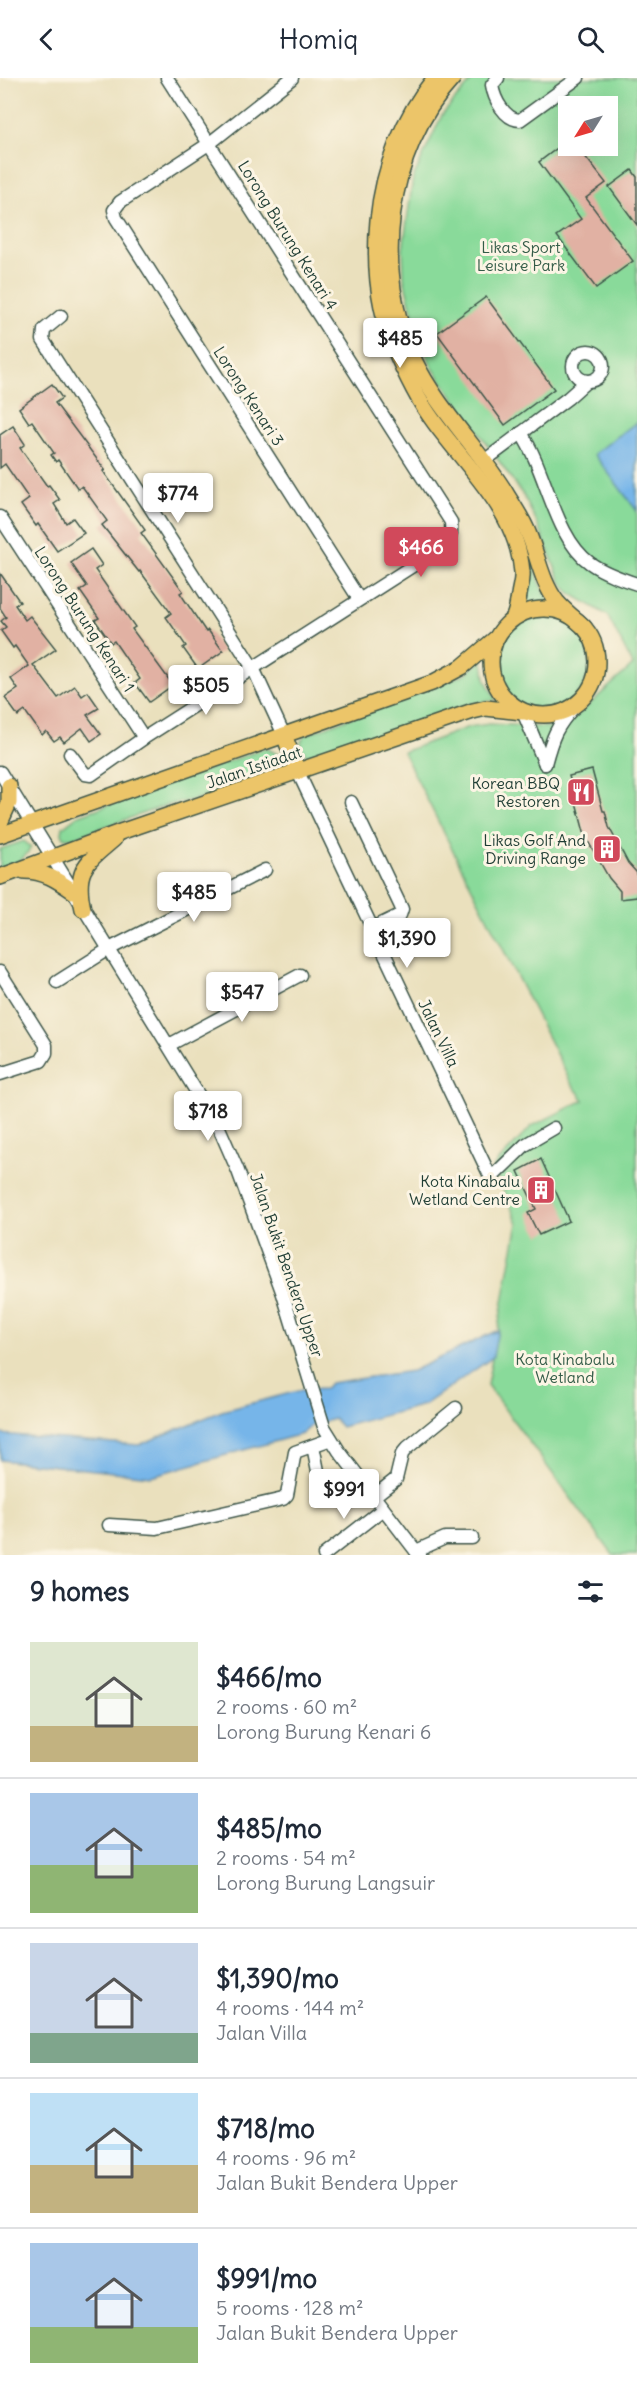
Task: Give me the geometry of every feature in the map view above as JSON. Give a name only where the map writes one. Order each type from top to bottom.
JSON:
[{"type":"main road","points":[[435,78],[424,91],[407,122],[389,164],[380,194],[376,239],[376,281],[384,317],[398,358],[415,393],[490,495],[516,542],[522,574],[514,617]]},
{"type":"main road","points":[[453,78],[432,103],[411,144],[402,169],[395,198],[390,257],[397,309],[414,361],[450,419],[502,487],[529,533],[550,590],[558,603],[584,627],[594,642],[598,660],[596,678],[588,694],[575,706],[559,714],[541,716],[523,712],[509,703],[497,690],[491,673],[490,656],[495,639],[506,623],[514,617],[532,609],[551,609],[569,615],[584,627]]},
{"type":"main road","name":"Jalan Istiadat","points":[[0,835],[432,683],[469,663],[495,639]]},
{"type":"main road","name":"Jalan Istiadat","points":[[0,877],[123,831],[480,709],[499,708],[523,712]]},
{"type":"main road","points":[[284,735],[298,771]]},
{"type":"main road","points":[[0,823],[9,803],[9,786]]},
{"type":"main road","points":[[83,909],[79,890],[83,872],[91,858],[123,831]]},
{"type":"main road","points":[[18,870],[36,871],[56,878],[73,891]]},
{"type":"street","name":"Lorong Burung Kenari 4","points":[[167,78],[452,522],[451,539],[442,547],[359,599]]},
{"type":"street","points":[[210,142],[292,78]]},
{"type":"street","points":[[498,78],[492,85],[494,97],[510,117],[520,120],[578,78]]},
{"type":"street","name":"Lorong Kenari 3","points":[[210,142],[120,202],[114,210],[116,218],[359,599]]},
{"type":"street","points":[[61,316],[44,330],[43,340],[253,668],[284,735]]},
{"type":"street","points":[[483,461],[587,381]]},
{"type":"street","points":[[521,433],[533,450],[560,523],[573,543],[589,563],[637,584]]},
{"type":"street","name":"Lorong Burung Kenari 1","points":[[0,517],[144,738]]},
{"type":"street","points":[[70,754],[85,774],[92,775],[144,738],[359,599]]},
{"type":"street","points":[[523,712],[545,764],[552,737],[559,723],[575,706]]},
{"type":"street","name":"Jalan Villa","points":[[298,771],[490,1178],[525,1145],[554,1128]]},
{"type":"street","name":"Jalan Bukit Bendera Upper","points":[[0,772],[220,1130],[238,1171],[283,1294],[324,1427],[373,1497],[417,1553]]},
{"type":"street","points":[[351,801],[402,909],[400,915],[371,929]]},
{"type":"street","points":[[57,982],[109,949],[265,870]]},
{"type":"street","points":[[0,972],[46,1045],[46,1053],[42,1061],[0,1074]]},
{"type":"street","points":[[169,1045],[300,975]]},
{"type":"street","points":[[373,1497],[396,1479],[402,1454],[407,1448],[456,1408]]},
{"type":"street","points":[[109,1525],[156,1528],[283,1499],[287,1495],[294,1453],[331,1438]]},
{"type":"street","points":[[313,1446],[321,1486]]},
{"type":"street","points":[[324,1555],[383,1509]]},
{"type":"street","points":[[417,1553],[445,1538],[472,1538]]},
{"type":"green space","points":[[440,78],[446,78],[437,89],[415,128],[401,161],[391,195],[386,228],[386,262],[390,295],[398,328],[410,360],[426,392],[507,503],[522,530],[541,585],[552,605],[526,606],[528,567],[516,526],[416,383],[399,349],[389,316],[384,283],[387,198],[402,142],[419,107]]},
{"type":"green space","name":"Likas Sport Leisure Park","points":[[474,78],[637,78],[637,1555],[613,1555],[487,1385],[518,1223],[493,1167],[532,1126],[584,1100],[571,1083],[403,752],[469,727],[489,724],[563,728],[633,665],[607,615],[570,593],[561,582],[523,495],[432,367],[419,337],[404,279],[403,249],[413,178],[442,115]]},
{"type":"green space","points":[[542,616],[560,619],[575,630],[586,645],[589,663],[586,681],[575,696],[560,707],[542,710],[524,707],[509,696],[498,681],[495,663],[498,645],[509,630],[524,619]]},
{"type":"green space","points":[[483,660],[485,679],[496,700],[469,704],[318,758],[310,758],[301,749],[301,741],[305,735],[465,674]]},
{"type":"green space","points":[[266,748],[279,755],[277,770],[207,797],[167,805],[73,838],[65,838],[62,834],[63,827],[77,816]]},
{"type":"green space","points":[[24,841],[31,847],[22,859],[0,870],[0,849]]},
{"type":"water","points":[[637,422],[637,511],[594,454]]},
{"type":"water","points":[[498,1330],[493,1357],[424,1405],[341,1427],[334,1419],[312,1425],[302,1434],[151,1476],[0,1460],[0,1434],[139,1445],[222,1411],[302,1390],[325,1389],[330,1383],[412,1371]]},
{"type":"building","points":[[558,148],[558,156],[585,156],[606,183],[586,198],[633,261],[596,288],[557,236],[581,219],[539,162]]},
{"type":"building","points":[[632,170],[637,177],[637,225],[609,187]]},
{"type":"building","points":[[486,297],[554,389],[505,425],[437,333]]},
{"type":"building","points":[[52,384],[62,398],[55,403],[105,470],[103,471],[145,530],[141,533],[183,591],[180,593],[206,632],[208,630],[223,651],[198,669],[183,648],[186,646],[166,617],[171,613],[102,525],[107,521],[82,486],[78,489],[58,460],[56,462],[51,455],[54,453],[32,421],[29,423],[19,408]]},
{"type":"building","points":[[13,426],[25,444],[20,448],[60,500],[54,504],[66,523],[73,518],[84,533],[57,551],[21,505],[29,499],[5,464],[0,468],[0,435]]},
{"type":"building","points":[[91,549],[102,565],[95,570],[135,627],[132,629],[173,685],[149,702],[135,683],[140,679],[114,641],[111,643],[95,620],[99,618],[80,591],[87,586],[71,563]]},
{"type":"building","points":[[0,573],[20,602],[15,605],[25,620],[30,616],[56,649],[33,665],[58,698],[75,686],[82,696],[88,692],[99,708],[87,715],[101,734],[91,741],[82,728],[64,742],[60,737],[54,741],[46,731],[42,735],[25,711],[18,716],[5,698],[18,689],[11,679],[29,666],[1,631],[6,627],[1,621],[6,617],[0,608]]},
{"type":"building","name":"Likas Golf And Driving Range","points":[[592,770],[609,827],[628,863],[637,873],[637,897],[620,899],[620,891],[609,878],[585,836],[569,776]]},
{"type":"building","name":"Kota Kinabalu Wetland Centre","points":[[541,1159],[569,1221],[539,1235],[528,1213],[536,1209],[518,1171]]},
{"type":"place","name":"Korean BBQ Restoren","points":[[581,792]]},
{"type":"place","name":"Likas Golf And Driving Range","points":[[607,849]]},
{"type":"place","name":"Kota Kinabalu Wetland Centre","points":[[541,1190]]},
{"type":"park label","name":"Kota Kinabalu Wetland","points":[[565,1368]]}]
